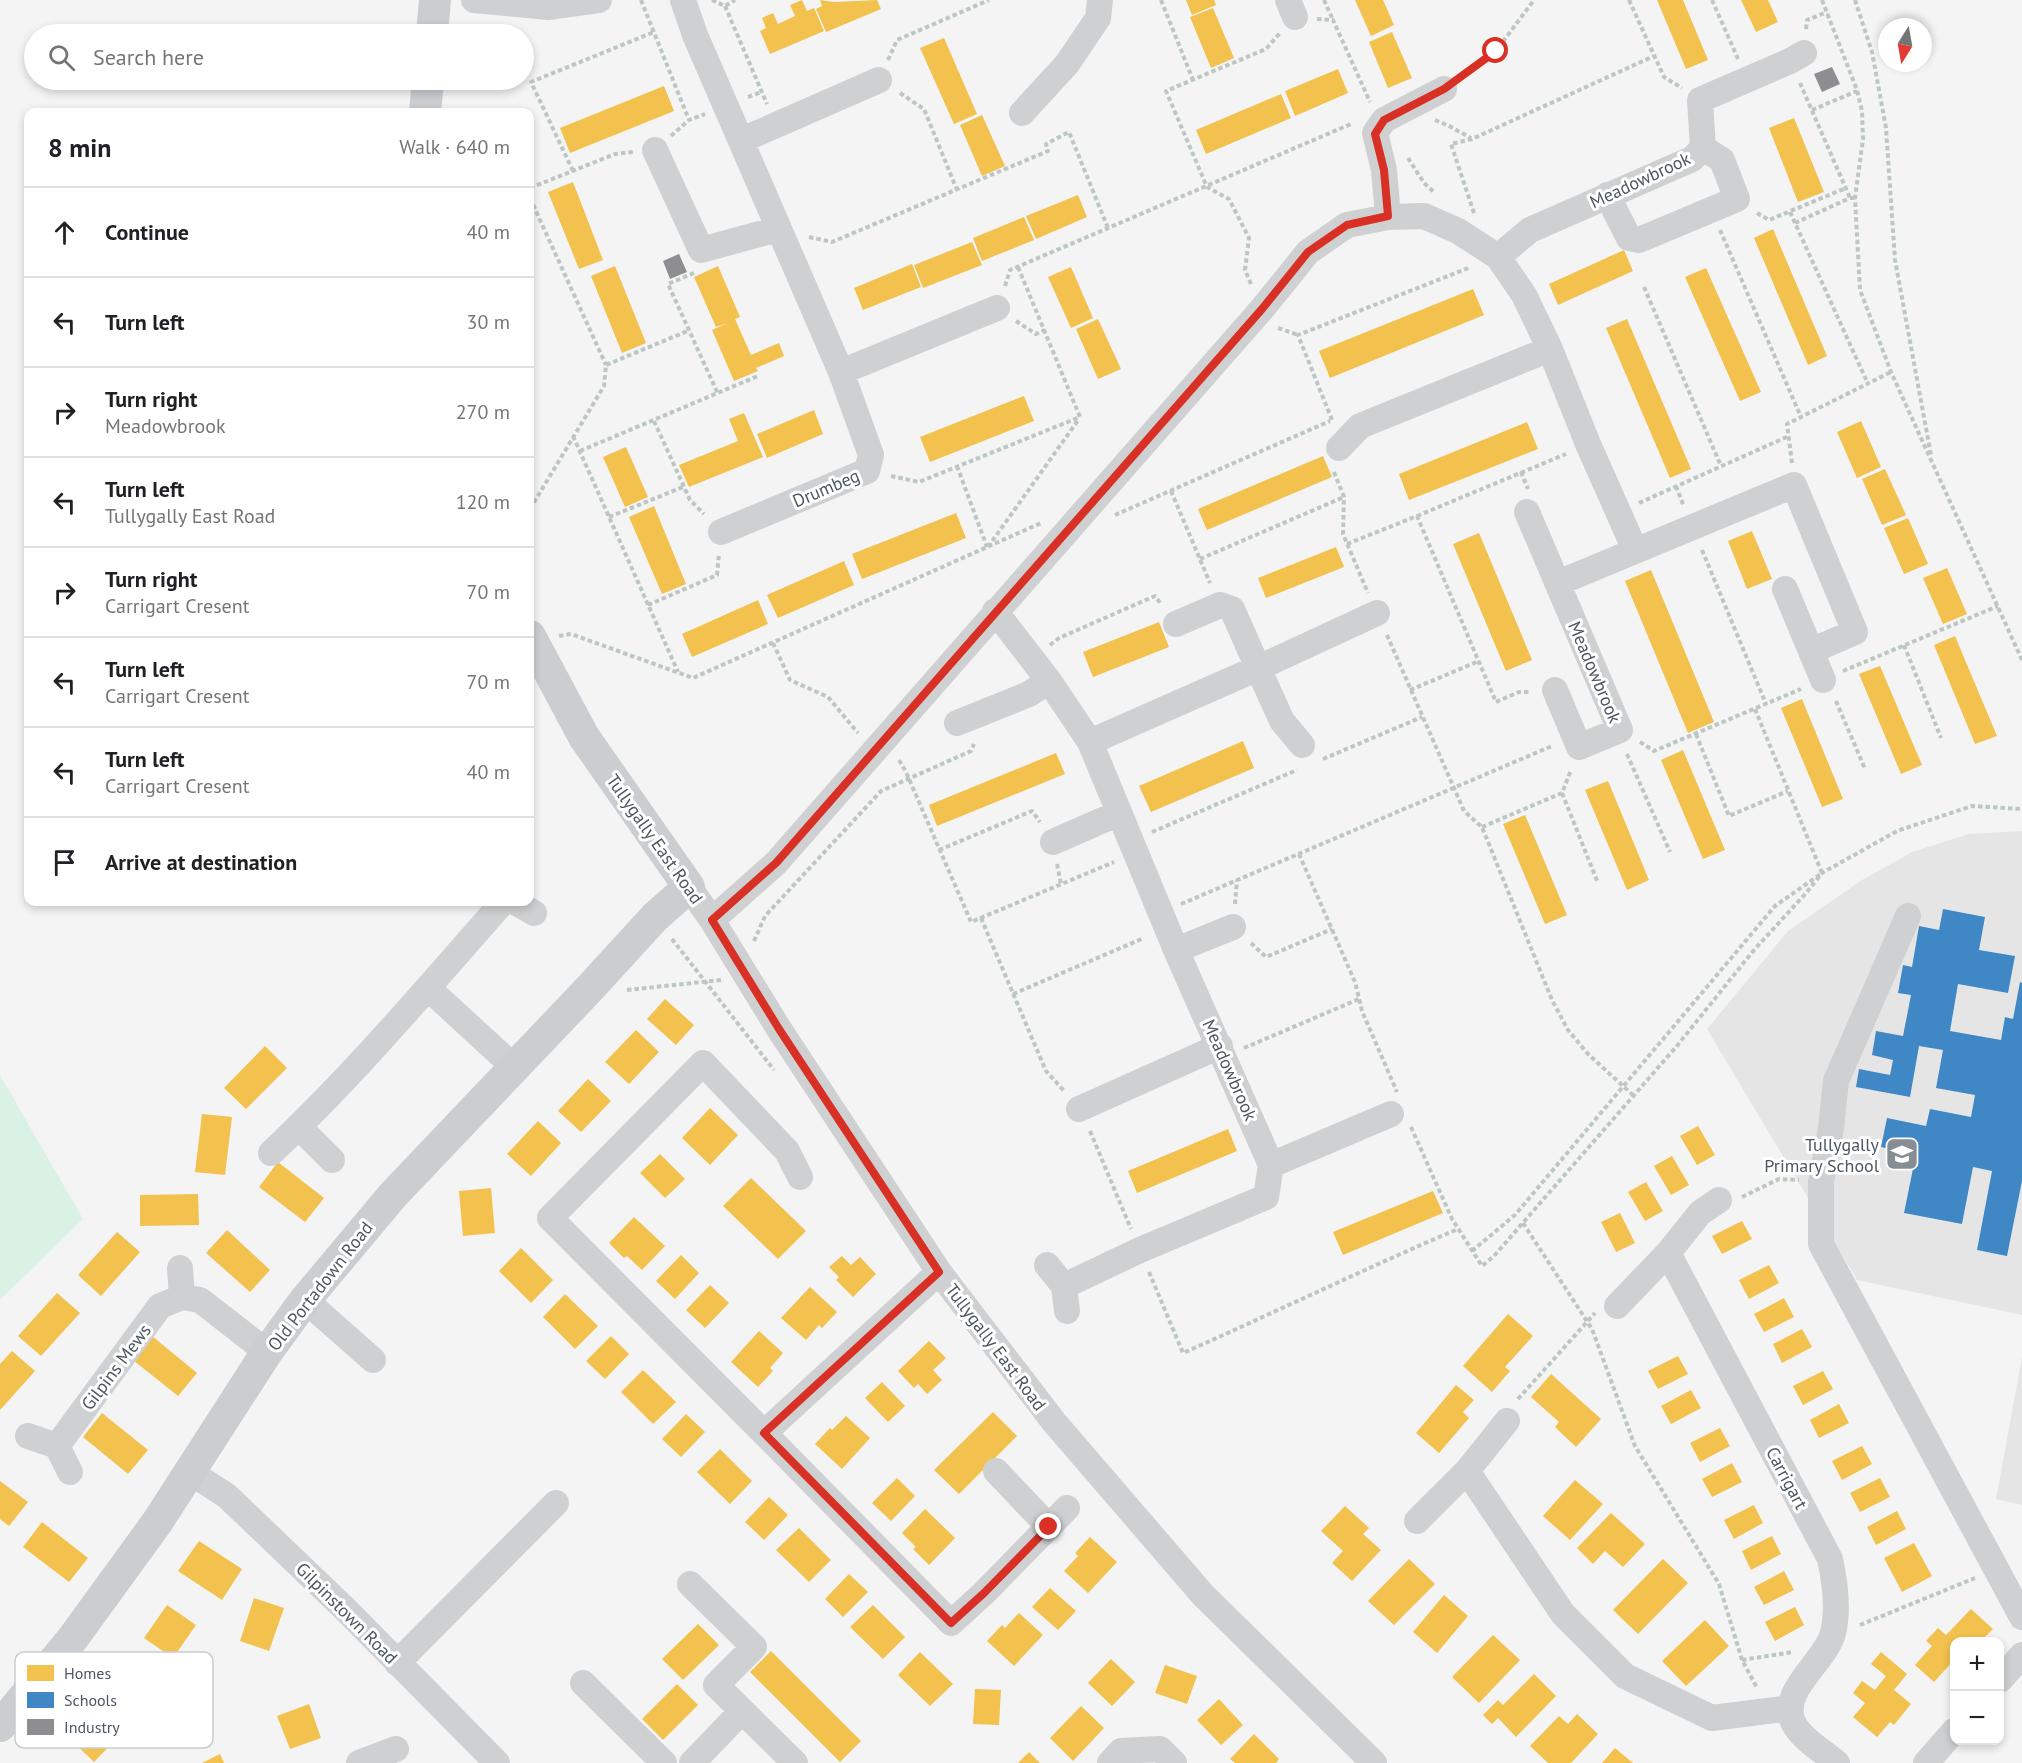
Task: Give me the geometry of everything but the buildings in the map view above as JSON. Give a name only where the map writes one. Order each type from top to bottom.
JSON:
[{"type":"main road","points":[[433,24],[435,0]]},
{"type":"main road","points":[[425,108],[427,90]]},
{"type":"main road","name":"Tullygally East Road","points":[[534,645],[584,736],[688,887]]},
{"type":"main road","name":"Old Portadown Road","points":[[61,1652],[158,1521],[267,1352],[305,1300],[393,1195],[655,917],[688,887]]},
{"type":"main road","name":"Old Portadown Road","points":[[0,1726],[15,1708]]},
{"type":"street","points":[[474,0],[548,7],[599,0]]},
{"type":"street","name":"Drumbeg","points":[[683,0],[695,35],[841,372],[871,455],[867,471],[721,532]]},
{"type":"street","points":[[1022,113],[1067,64],[1098,18],[1100,0]]},
{"type":"street","points":[[1700,100],[1797,57]]},
{"type":"street","points":[[742,140],[879,80]]},
{"type":"street","points":[[1388,216],[1384,170],[1375,134],[1384,120],[1444,89]]},
{"type":"street","name":"Meadowbrook","points":[[1498,257],[1530,230],[1692,159],[1703,148],[1700,100]]},
{"type":"street","points":[[1607,195],[1629,238],[1639,240],[1737,199],[1722,160],[1703,148]]},
{"type":"street","points":[[656,150],[701,250],[778,229]]},
{"type":"street","points":[[712,920],[776,863],[1262,309],[1308,252],[1347,225],[1388,216],[1424,216],[1458,231],[1498,257],[1524,295],[1551,349],[1588,444],[1635,550]]},
{"type":"street","points":[[841,372],[997,308]]},
{"type":"street","points":[[1339,448],[1360,426],[1551,349]]},
{"type":"street","points":[[1558,583],[1794,485],[1855,632],[1811,651]]},
{"type":"street","name":"Meadowbrook","points":[[1527,512],[1620,730],[1577,741]]},
{"type":"street","points":[[1785,589],[1823,680]]},
{"type":"street","points":[[1176,624],[1220,605],[1232,609],[1282,721],[1306,759]]},
{"type":"street","name":"Meadowbrook","points":[[995,611],[1049,681],[1090,742],[1168,930],[1271,1165]]},
{"type":"street","points":[[1090,742],[1377,613]]},
{"type":"street","points":[[957,723],[1029,694],[1049,681]]},
{"type":"street","points":[[1555,690],[1577,741]]},
{"type":"street","points":[[1053,842],[1119,813]]},
{"type":"street","name":"Tullygally East Road","points":[[688,887],[712,920],[779,1029],[939,1272],[1054,1422],[1203,1595],[1374,1763]]},
{"type":"street","points":[[271,1153],[428,988],[500,906]]},
{"type":"street","points":[[1908,916],[1836,1081],[1831,1128],[1821,1182],[1821,1244],[2022,1617]]},
{"type":"street","points":[[1168,930],[1233,927]]},
{"type":"street","points":[[428,988],[503,1057],[513,1070]]},
{"type":"street","points":[[1079,1109],[1222,1051]]},
{"type":"street","points":[[800,1177],[787,1151],[703,1063],[550,1218],[951,1623],[984,1593],[1067,1508]]},
{"type":"street","points":[[1064,1286],[1140,1250],[1266,1197],[1271,1165],[1400,1111]]},
{"type":"street","points":[[298,1127],[332,1160]]},
{"type":"street","points":[[1617,1306],[1668,1253],[1700,1213],[1727,1200]]},
{"type":"street","name":"Carrigart","points":[[1668,1253],[1830,1559],[1835,1581],[1830,1641]]},
{"type":"street","points":[[1047,1265],[1064,1286],[1067,1311]]},
{"type":"street","points":[[180,1268],[182,1297],[200,1300],[267,1352]]},
{"type":"street","points":[[764,1433],[939,1272]]},
{"type":"street","name":"Gilpins Mews","points":[[57,1446],[160,1306],[182,1297]]},
{"type":"street","points":[[305,1300],[373,1360]]},
{"type":"street","points":[[1417,1521],[1467,1471],[1508,1421]]},
{"type":"street","points":[[28,1436],[57,1446],[70,1472]]},
{"type":"street","points":[[996,1470],[1049,1527]]},
{"type":"street","points":[[1467,1471],[1563,1614],[1625,1676],[1712,1718],[1780,1709],[1830,1641]]},
{"type":"street","name":"Gilpinstown Road","points":[[189,1472],[227,1496],[346,1610],[497,1763]]},
{"type":"street","points":[[397,1663],[556,1503]]},
{"type":"street","points":[[690,1584],[754,1647],[716,1686],[795,1763]]},
{"type":"street","points":[[2004,1675],[2022,1655]]},
{"type":"street","points":[[583,1683],[664,1763]]},
{"type":"street","points":[[1780,1709],[1804,1736],[1837,1763]]},
{"type":"street","points":[[692,1763],[742,1711]]},
{"type":"street","points":[[1926,1763],[1950,1736]]},
{"type":"street","points":[[365,1762],[396,1749]]},
{"type":"street","points":[[1110,1763],[1120,1751],[1160,1749],[1174,1763]]},
{"type":"path","points":[[641,0],[689,120]]},
{"type":"path","points":[[712,0],[725,6],[776,125]]},
{"type":"path","points":[[725,6],[735,0]]},
{"type":"path","points":[[957,190],[924,109],[879,80],[897,40],[988,0]]},
{"type":"path","points":[[1161,0],[1193,80]]},
{"type":"path","points":[[1324,0],[1333,20]]},
{"type":"path","points":[[1444,89],[1496,51],[1534,0]]},
{"type":"path","points":[[1629,0],[1664,77],[1700,100]]},
{"type":"path","points":[[1712,0],[1746,80]]},
{"type":"path","points":[[1822,0],[1862,111],[1863,139],[1855,198],[1860,290],[1891,372],[2022,660]]},
{"type":"path","points":[[1855,0],[1872,52],[1886,128],[1895,260],[1932,462]]},
{"type":"path","points":[[1262,309],[1245,270],[1249,238],[1229,199],[1207,187],[1166,91],[1266,49],[1292,8]]},
{"type":"path","points":[[534,81],[654,32]]},
{"type":"path","points":[[1476,219],[1451,144],[1472,139],[1654,56]]},
{"type":"path","points":[[1797,57],[1812,110],[1850,198]]},
{"type":"path","points":[[534,88],[573,171],[534,186]]},
{"type":"path","points":[[1812,110],[1857,92]]},
{"type":"path","points":[[1409,106],[1419,114],[1449,126],[1472,139]]},
{"type":"path","points":[[1045,330],[1036,334],[997,308],[1010,270],[1366,117],[1384,120]]},
{"type":"path","points":[[778,229],[832,242],[1048,151],[1046,144],[1069,132],[1108,228]]},
{"type":"path","points":[[1737,199],[1769,220],[1846,188]]},
{"type":"path","points":[[1795,223],[1850,198],[1855,198]]},
{"type":"path","points":[[534,207],[606,365],[604,386],[534,501]]},
{"type":"path","points":[[1712,209],[1801,417]]},
{"type":"path","points":[[1790,212],[1868,384]]},
{"type":"path","points":[[701,250],[699,271],[668,284],[718,394]]},
{"type":"path","points":[[1332,420],[1298,335],[1498,257]]},
{"type":"path","points":[[1018,267],[1080,417]]},
{"type":"path","points":[[1644,287],[1721,466]]},
{"type":"path","points":[[606,365],[690,330]]},
{"type":"path","points":[[1794,485],[1787,424],[1891,372]]},
{"type":"path","points":[[579,451],[758,376]]},
{"type":"path","points":[[867,471],[919,482],[1080,417]]},
{"type":"path","points":[[987,547],[1080,417]]},
{"type":"path","points":[[534,638],[571,634],[693,678],[1062,513],[1094,524],[1332,420],[1360,426]]},
{"type":"path","points":[[648,605],[717,575],[721,532],[690,500],[654,421]]},
{"type":"path","points":[[1315,427],[1339,448],[1334,472],[1344,497],[1343,534],[1347,544],[1453,789],[1464,811],[1482,827],[1552,999],[1568,1030],[1588,1054],[1634,1096]]},
{"type":"path","points":[[573,436],[678,673]]},
{"type":"path","points":[[1618,512],[1789,436]]},
{"type":"path","points":[[1347,544],[1588,444]]},
{"type":"path","points":[[957,466],[987,547]]},
{"type":"path","points":[[609,517],[683,487]]},
{"type":"path","points":[[1171,490],[1220,605]]},
{"type":"path","points":[[1200,559],[1344,497]]},
{"type":"path","points":[[1417,516],[1496,702],[1520,692],[1555,690]]},
{"type":"path","points":[[1692,527],[1766,704]]},
{"type":"path","points":[[1031,658],[1059,638],[1155,596],[1176,624]]},
{"type":"path","points":[[773,643],[790,680],[828,697],[873,752]]},
{"type":"path","points":[[1904,645],[1941,738]]},
{"type":"path","points":[[1410,690],[1479,661]]},
{"type":"path","points":[[1823,680],[1830,686],[1865,769]]},
{"type":"path","points":[[1755,709],[1822,873]]},
{"type":"path","points":[[590,988],[615,991],[704,982],[725,979],[743,970],[765,916],[881,791],[971,751],[987,711]]},
{"type":"path","points":[[898,759],[971,922],[1061,884],[1306,759],[1422,717]]},
{"type":"path","points":[[1618,731],[1670,852]]},
{"type":"path","points":[[1696,734],[1729,816],[1788,791]]},
{"type":"path","points":[[1013,994],[1168,930],[1237,880],[1453,789],[1577,741]]},
{"type":"path","points":[[1577,741],[1562,794],[1598,883]]},
{"type":"path","points":[[1482,827],[1562,794]]},
{"type":"path","points":[[1472,1251],[1515,1215],[1775,906],[1822,873],[1897,831],[1972,806],[2022,809]]},
{"type":"path","points":[[939,850],[1032,811],[1053,842],[1061,884]]},
{"type":"path","points":[[1299,854],[1355,982],[1362,1011],[1400,1111],[1458,1229],[1482,1266],[1494,1256],[1634,1096],[1754,950],[1822,873]]},
{"type":"path","points":[[1237,880],[1233,927],[1266,957],[1332,929]]},
{"type":"path","points":[[655,917],[777,1074]]},
{"type":"path","points":[[981,918],[1046,1071],[1079,1109],[1097,1146],[1184,1353],[1458,1229]]},
{"type":"path","points":[[1222,1051],[1359,999]]},
{"type":"path","points":[[1727,1200],[1779,1179]]},
{"type":"path","points":[[1523,1223],[1588,1322],[1635,1446],[1719,1584],[1742,1660],[1780,1709]]},
{"type":"path","points":[[1508,1421],[1511,1407],[1588,1322]]},
{"type":"path","points":[[1742,1660],[1810,1649],[1862,1624],[1995,1570]]},
{"type":"shaded area","name":"Tullygally Primary School","points":[[2022,831],[2022,1315],[1857,1280],[1707,1029],[1788,931],[1862,880],[1912,852],[1969,834]]},
{"type":"shaded area","points":[[2022,1357],[2022,1505],[1996,1499]]},
{"type":"green space","points":[[0,1075],[83,1219],[0,1300]]},
{"type":"place","name":"Tullygally Primary School","points":[[1902,1154]]},
{"type":"route","points":[[1049,1527],[951,1623],[764,1433],[939,1272],[779,1029],[712,920],[776,863],[1262,309],[1308,252],[1347,225],[1388,216],[1384,170],[1375,134],[1384,120],[1444,89],[1496,51]]}]
